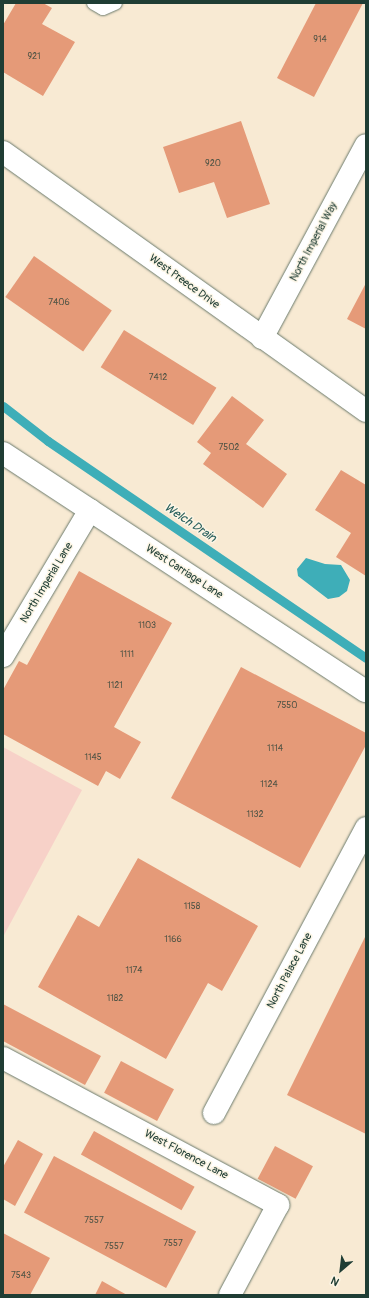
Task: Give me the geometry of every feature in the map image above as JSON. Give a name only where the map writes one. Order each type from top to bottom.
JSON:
[{"type":"street","name":"North Imperial Way","points":[[262,338],[366,145]]},
{"type":"street","name":"West Preece Drive","points":[[3,152],[366,411]]},
{"type":"street","name":"West Carriage Lane","points":[[3,453],[366,691]]},
{"type":"street","name":"North Imperial Lane","points":[[3,656],[90,510]]},
{"type":"street","name":"North Palace Lane","points":[[214,1113],[366,828]]},
{"type":"street","name":"West Florence Lane","points":[[3,1058],[278,1205],[230,1295]]},
{"type":"lane","points":[[94,3],[103,8],[115,3]]},
{"type":"shaded area","points":[[3,747],[82,790],[3,937]]},
{"type":"water","points":[[306,558],[325,564],[341,565],[350,580],[347,591],[339,597],[328,599],[298,576],[297,569]]},
{"type":"building","points":[[16,3],[43,3],[52,8],[42,24],[75,42],[43,96],[3,72],[3,25]]},
{"type":"building","points":[[316,3],[363,3],[314,97],[277,78]]},
{"type":"building","points":[[241,121],[270,204],[227,218],[214,182],[179,193],[163,147]]},
{"type":"building","points":[[34,256],[112,310],[83,351],[5,297]]},
{"type":"building","points":[[366,283],[366,329],[347,319]]},
{"type":"building","points":[[124,330],[216,388],[193,425],[101,367]]},
{"type":"building","points":[[232,396],[264,420],[246,444],[287,474],[263,508],[203,464],[211,453],[197,442]]},
{"type":"building","points":[[341,470],[366,485],[366,576],[336,557],[351,533],[315,510]]},
{"type":"building","points":[[79,571],[172,623],[114,727],[141,742],[120,779],[106,771],[98,786],[3,734],[3,690],[19,661],[27,665]]},
{"type":"building","points":[[241,667],[366,733],[366,745],[300,868],[171,798]]},
{"type":"building","points":[[138,858],[258,926],[222,991],[208,983],[166,1059],[38,987],[78,915],[99,927]]},
{"type":"building","points":[[366,935],[366,1134],[287,1095]]},
{"type":"building","points":[[3,1004],[101,1056],[85,1085],[3,1041]]},
{"type":"building","points":[[121,1061],[174,1089],[157,1121],[104,1093]]},
{"type":"building","points":[[94,1131],[195,1187],[181,1210],[81,1155]]},
{"type":"building","points":[[18,1140],[43,1154],[15,1206],[3,1199],[3,1167]]},
{"type":"building","points":[[275,1146],[313,1166],[296,1199],[258,1179]]},
{"type":"building","points":[[54,1156],[196,1232],[166,1288],[24,1213]]},
{"type":"building","points":[[3,1233],[50,1258],[30,1295],[3,1295]]},
{"type":"building","points":[[102,1281],[127,1295],[95,1295]]},
{"type":"waterway","name":"Welch Drain","points":[[3,406],[48,441],[366,658]]}]
